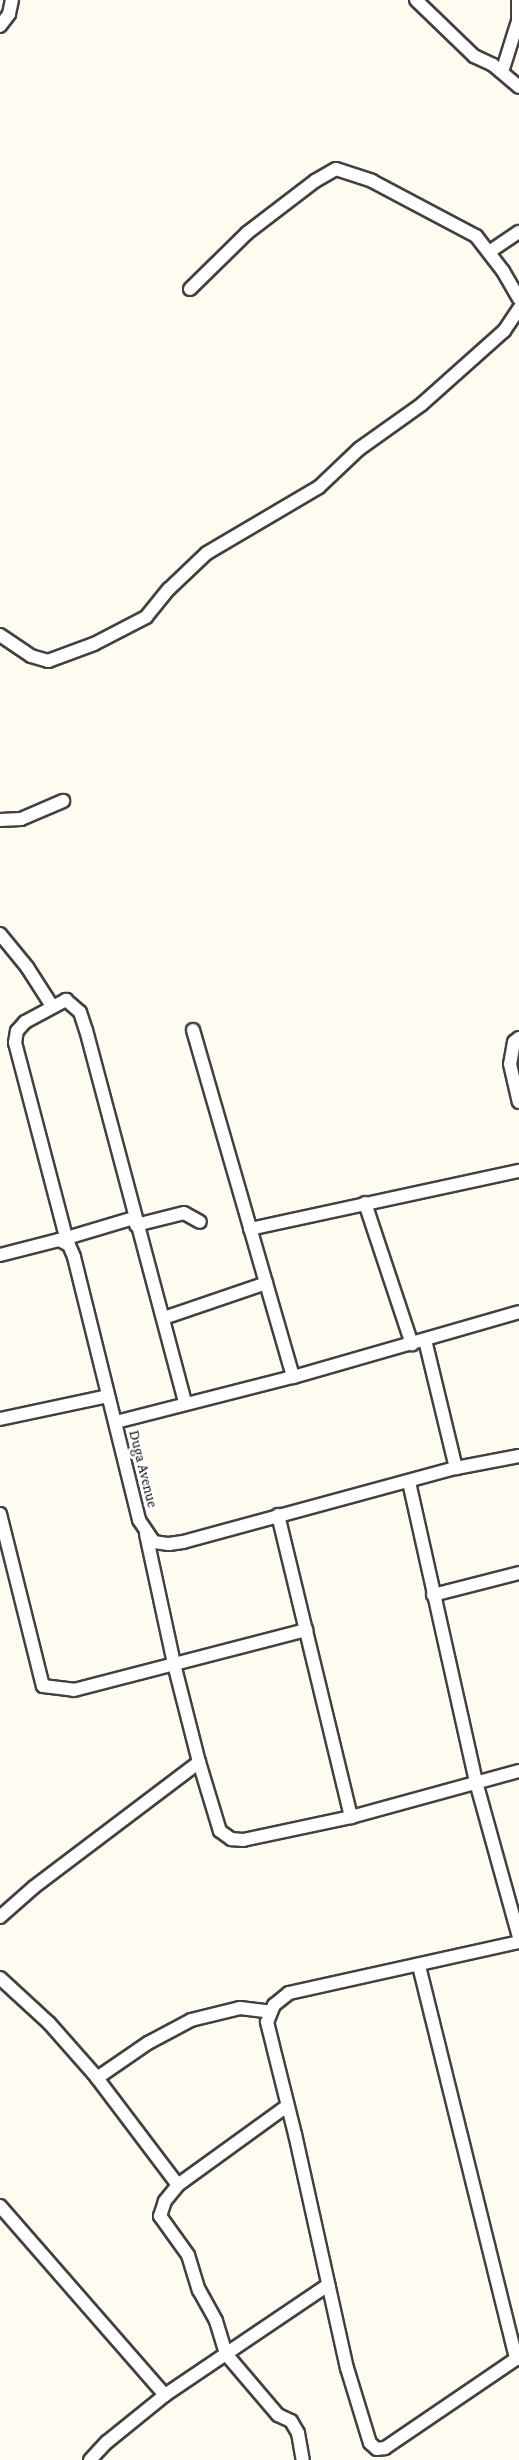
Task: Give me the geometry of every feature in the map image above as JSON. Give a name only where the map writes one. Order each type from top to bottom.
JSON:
[{"type":"street","points":[[0,27],[9,14],[12,0]]},
{"type":"street","points":[[416,0],[474,56],[502,72],[519,87]]},
{"type":"street","points":[[502,72],[518,21],[518,0]]},
{"type":"street","points":[[190,289],[247,233],[315,181],[336,169],[372,181],[476,236],[519,299]]},
{"type":"street","points":[[489,252],[519,232]]},
{"type":"street","points":[[0,635],[31,656],[48,661],[94,644],[146,617],[169,589],[207,552],[319,487],[359,449],[422,404],[504,331],[519,309]]},
{"type":"street","points":[[0,820],[21,819],[63,801]]},
{"type":"street","points":[[0,934],[27,967],[52,1006]]},
{"type":"street","points":[[62,1239],[15,1043],[16,1031],[52,1006],[66,1000],[80,1012],[135,1222],[164,1318],[184,1403]]},
{"type":"street","points":[[193,1030],[293,1377]]},
{"type":"street","points":[[519,1038],[514,1042],[510,1064],[519,1102]]},
{"type":"street","points":[[250,1229],[519,1171]]},
{"type":"street","points":[[365,1203],[412,1344]]},
{"type":"street","points":[[0,1256],[62,1239],[184,1213],[200,1222]]},
{"type":"street","name":"Duga Avenue","points":[[62,1239],[69,1245],[74,1257],[140,1520],[146,1533],[174,1665],[219,1831],[231,1839],[243,1840],[351,1817],[519,1771]]},
{"type":"street","points":[[164,1318],[266,1283]]},
{"type":"street","points":[[116,1422],[293,1377],[519,1312]]},
{"type":"street","points":[[425,1340],[456,1468]]},
{"type":"street","points":[[0,1419],[108,1396]]},
{"type":"street","points":[[146,1533],[154,1542],[169,1544],[183,1542],[456,1468],[519,1456]]},
{"type":"street","points":[[409,1482],[476,1782],[519,1937]]},
{"type":"street","points":[[0,1514],[43,1686],[74,1690],[306,1630]]},
{"type":"street","points":[[279,1515],[351,1817]]},
{"type":"street","points":[[433,1594],[519,1573]]},
{"type":"street","points":[[0,1917],[34,1887],[199,1762]]},
{"type":"street","points":[[419,1966],[518,2358],[385,2448],[377,2450],[366,2435],[347,2368],[287,2106],[269,2039],[267,2022],[274,2005],[289,1993],[519,1942]]},
{"type":"street","points":[[0,1978],[49,2023],[97,2078],[178,2185]]},
{"type":"street","points":[[97,2078],[148,2043],[191,2020],[240,2008],[272,2012]]},
{"type":"street","points":[[287,2106],[178,2185],[165,2201],[160,2216],[188,2255],[199,2290],[216,2320],[226,2354],[278,2415],[291,2421],[298,2433],[303,2460]]},
{"type":"street","points":[[0,2206],[165,2395]]},
{"type":"street","points":[[90,2460],[107,2442],[165,2395],[328,2285]]}]
